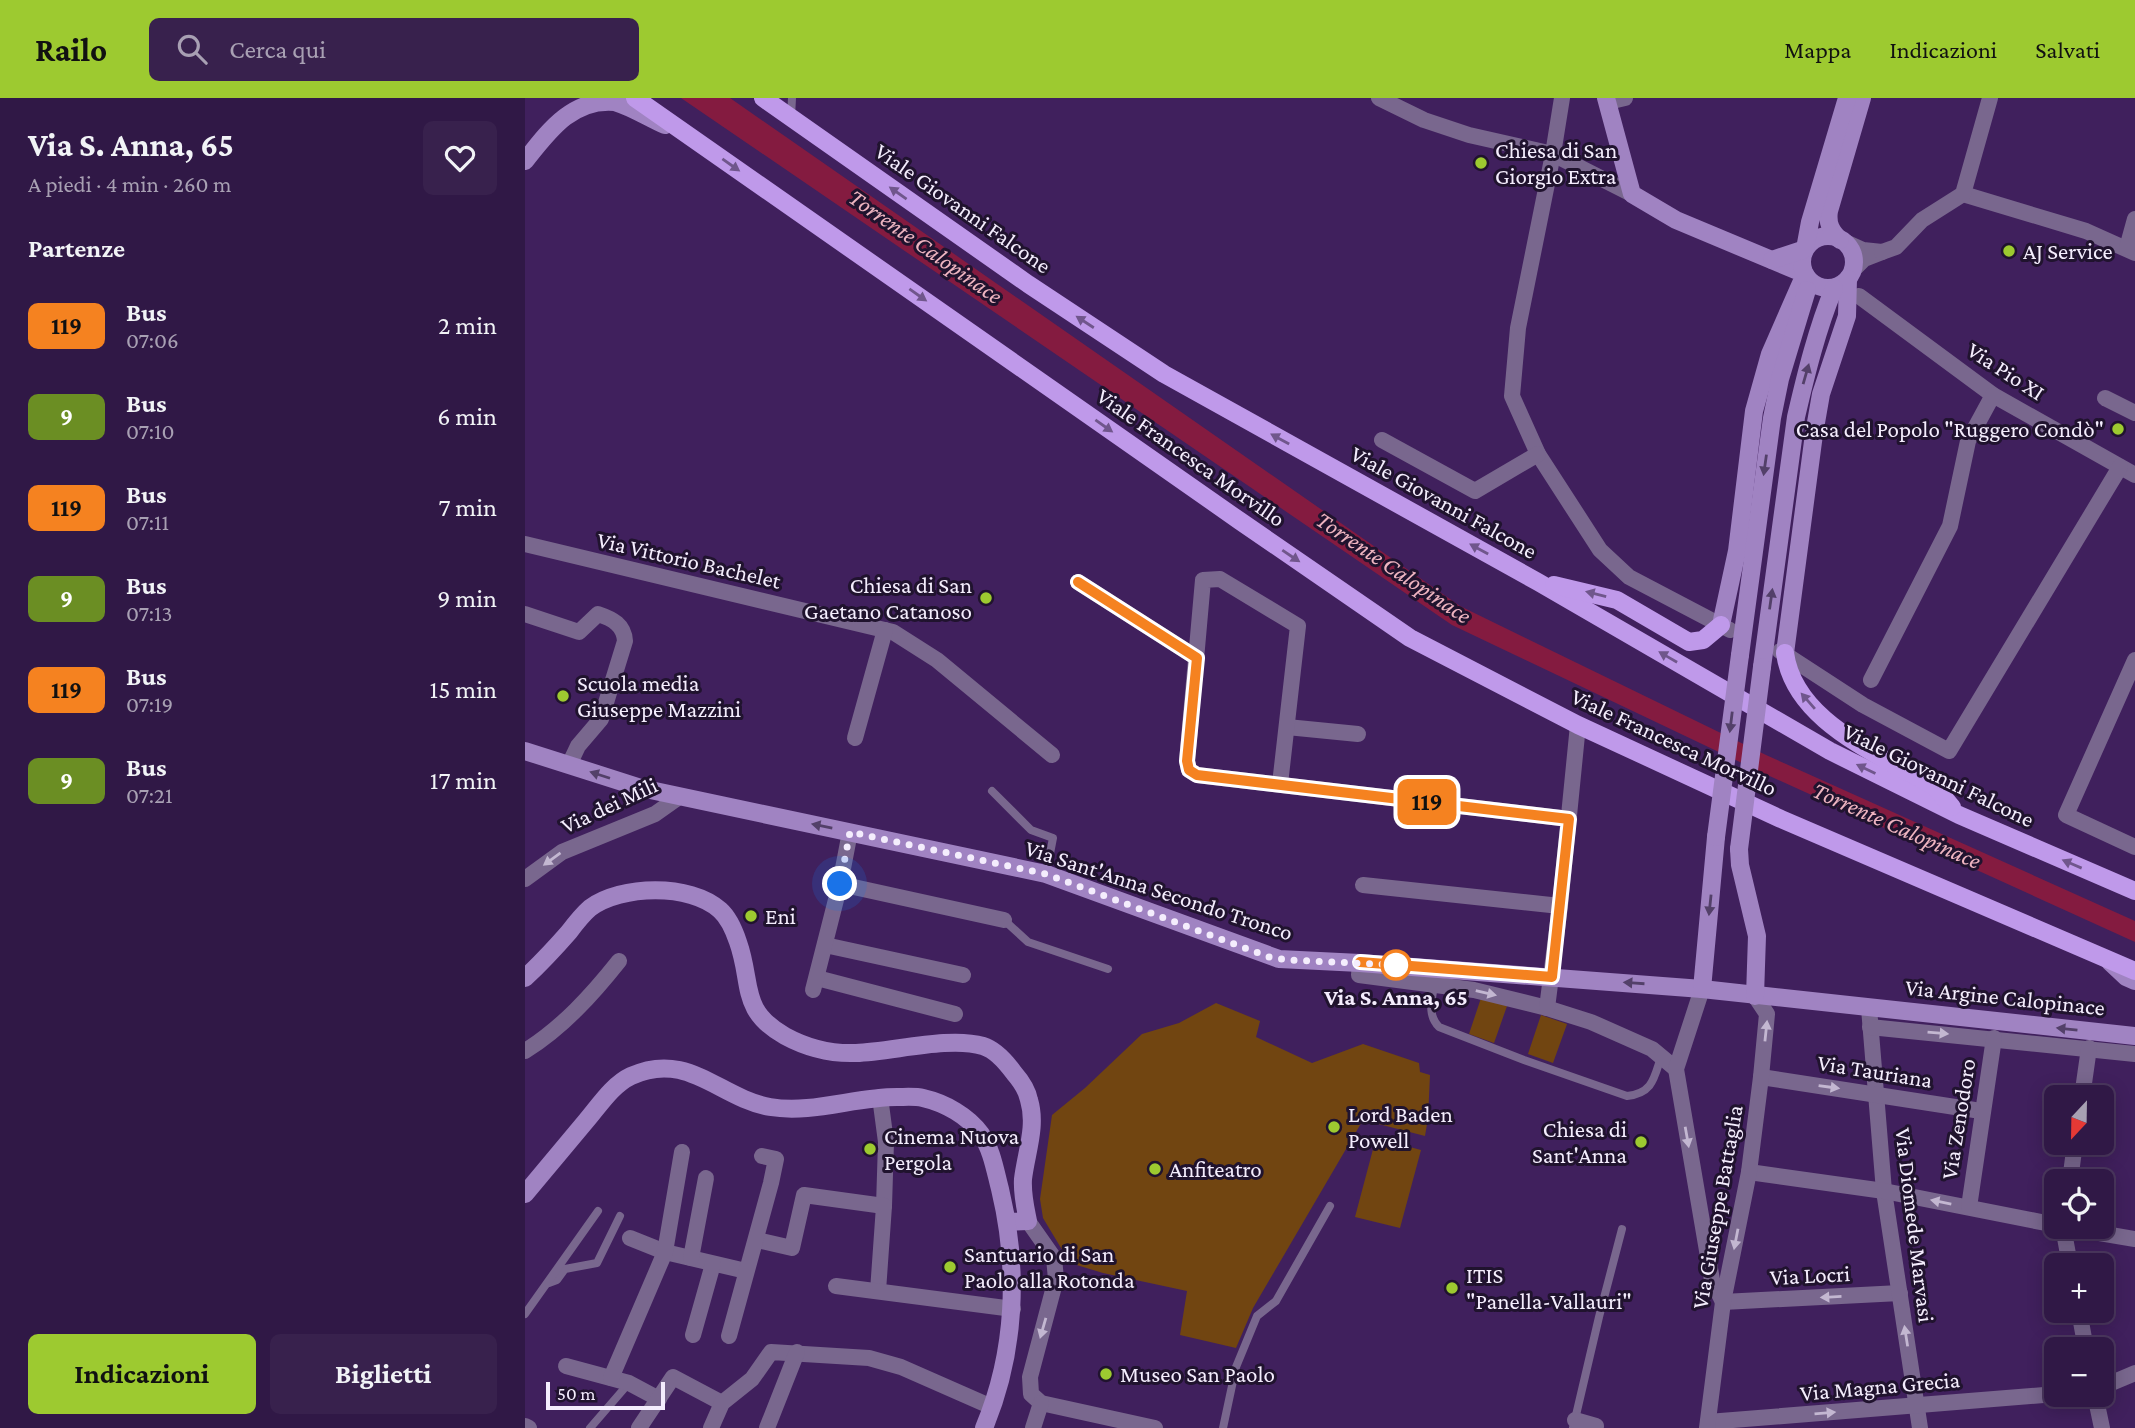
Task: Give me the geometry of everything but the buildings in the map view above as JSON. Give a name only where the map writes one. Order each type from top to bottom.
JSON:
[{"type":"main road","name":"Viale Francesca Morvillo","points":[[635,98],[1410,638],[1579,725],[1781,819],[2135,971]]},
{"type":"main road","name":"Viale Giovanni Falcone","points":[[763,98],[1028,284],[1164,374],[1538,582],[1831,751],[1959,815],[2135,891]]},
{"type":"main road","points":[[1538,582],[1617,600],[1689,642],[1703,640],[1726,628]]},
{"type":"main road","points":[[1783,652],[1795,685],[1816,710],[1857,743],[1935,787],[1959,815]]},
{"type":"main road","points":[[2105,957],[2135,961]]},
{"type":"street","points":[[1379,98],[1424,120],[1469,135],[1553,154],[1632,194],[1675,220],[1772,260],[1807,277],[1818,286],[1826,288],[1847,283]]},
{"type":"street","points":[[1562,98],[1518,328],[1512,396],[1538,454],[1600,550],[1629,577],[1726,628],[1754,411],[1770,354],[1807,277]]},
{"type":"street","points":[[1723,1302],[1712,1280],[1676,1069],[1702,989],[1717,837],[1772,418],[1780,379],[1807,293],[1807,277],[1802,266],[1810,222],[1847,98]]},
{"type":"street","points":[[1862,98],[1829,211],[1832,232],[1853,254],[1847,283],[1847,316],[1821,394],[1783,652],[1863,705],[1949,751],[2128,471]]},
{"type":"street","points":[[1755,996],[1757,936],[1740,866],[1739,849],[1796,417],[1811,360],[1847,283],[1864,259],[1896,247],[1922,220],[1963,194],[1990,98]]},
{"type":"street","points":[[1613,99],[1632,194]]},
{"type":"street","points":[[525,161],[561,115],[589,101],[616,102],[694,139]]},
{"type":"street","points":[[1963,194],[2087,231],[2131,251],[2135,219]]},
{"type":"street","points":[[1772,260],[1805,249],[1818,238],[1827,236],[1863,250],[1882,252]]},
{"type":"street","name":"Via Pio XI","points":[[1847,283],[1993,395],[2128,471]]},
{"type":"street","points":[[1871,680],[1950,526],[1968,442],[1993,395]]},
{"type":"street","points":[[2105,398],[2135,413]]},
{"type":"street","points":[[1382,440],[1475,491],[1538,454]]},
{"type":"street","name":"Via Vittorio Bachelet","points":[[525,544],[893,632],[937,660],[1052,755]]},
{"type":"street","points":[[1280,784],[1298,626],[1220,579],[1203,580],[1187,761],[1189,770],[1197,775],[1569,819]]},
{"type":"street","points":[[1078,582],[1197,658]]},
{"type":"street","points":[[525,614],[579,632],[599,614],[617,622],[624,632],[625,641],[601,719],[578,746],[569,765]]},
{"type":"street","points":[[855,738],[884,630]]},
{"type":"street","points":[[2135,660],[2066,815],[2135,847]]},
{"type":"street","points":[[1547,1008],[1579,725]]},
{"type":"street","points":[[1287,726],[1358,734]]},
{"type":"street","name":"Via Sant'Anna Secondo Tronco","points":[[525,751],[641,788],[679,797],[1046,874],[1269,957],[1552,977]]},
{"type":"street","name":"Via dei Mili","points":[[525,879],[562,852],[655,814],[679,797]]},
{"type":"street","points":[[850,832],[815,984],[955,1014]]},
{"type":"street","points":[[840,884],[1005,920]]},
{"type":"street","points":[[1363,885],[1560,906]]},
{"type":"street","points":[[525,978],[588,910],[601,901],[632,891],[651,890],[682,894],[702,899],[719,909],[731,926],[743,956],[749,993],[757,1014],[789,1038],[807,1047],[836,1053],[958,1043],[982,1045],[999,1056],[1024,1088],[1031,1112],[1023,1199],[1028,1221],[1054,1258],[1056,1279],[1030,1377],[1031,1394],[1041,1403],[1153,1428]]},
{"type":"street","points":[[825,945],[963,975]]},
{"type":"street","points":[[2105,957],[2135,981]]},
{"type":"street","points":[[525,1051],[571,1015],[619,961]]},
{"type":"street","points":[[1360,962],[1359,975],[1474,990],[1547,1008],[1623,1035],[1652,1049],[1676,1069]]},
{"type":"street","name":"Via Argine Calopinace","points":[[1552,977],[1702,989],[2135,1036]]},
{"type":"street","name":"Via Giuseppe Battaglia","points":[[1708,1425],[1723,1302],[1749,1172],[1761,1077],[1767,1014],[1755,996]]},
{"type":"street","points":[[1869,1008],[1870,1027],[2135,1054]]},
{"type":"street","name":"Via Diomede Marvasi","points":[[1870,1027],[1884,1191],[1920,1428]]},
{"type":"street","name":"Via Zenodoro","points":[[1969,1207],[1994,1038]]},
{"type":"street","points":[[2084,1085],[2089,1048]]},
{"type":"street","points":[[525,1194],[611,1091],[629,1077],[657,1067],[694,1074],[769,1107],[796,1109],[880,1097],[921,1098],[947,1106],[980,1133],[992,1156],[1008,1222],[1012,1256],[1013,1309],[1000,1376],[984,1428]]},
{"type":"street","name":"Via Tauriana","points":[[1761,1077],[1982,1111]]},
{"type":"street","points":[[878,1292],[886,1142],[880,1097]]},
{"type":"street","points":[[611,1378],[664,1252],[682,1152]]},
{"type":"street","points":[[729,1336],[757,1240],[776,1159],[762,1156]]},
{"type":"street","points":[[1749,1172],[1884,1191],[2044,1223]]},
{"type":"street","points":[[691,1258],[706,1178]]},
{"type":"street","points":[[757,1240],[792,1248],[804,1195],[884,1206]]},
{"type":"street","points":[[1008,1222],[1028,1221]]},
{"type":"street","points":[[2114,1235],[2135,1238]]},
{"type":"street","points":[[630,1238],[664,1252],[746,1271]]},
{"type":"street","points":[[693,1335],[713,1264]]},
{"type":"street","points":[[836,1286],[1013,1309]]},
{"type":"street","name":"Via Locri","points":[[1723,1302],[1900,1293]]},
{"type":"street","points":[[711,1428],[722,1403],[753,1380],[771,1352],[869,1358],[901,1367],[992,1407]]},
{"type":"street","points":[[767,1428],[797,1352]]},
{"type":"street","points":[[566,1366],[629,1383],[659,1399]]},
{"type":"street","points":[[2114,1382],[2135,1373]]},
{"type":"street","points":[[639,1428],[673,1377],[722,1403]]},
{"type":"street","name":"Via Magna Grecia","points":[[1708,1425],[2044,1395]]},
{"type":"street","points":[[1033,1428],[1041,1403]]},
{"type":"street","points":[[2098,1407],[2102,1428]]},
{"type":"street","points":[[1574,1424],[1596,1426]]},
{"type":"lane","points":[[791,117],[792,98]]},
{"type":"lane","points":[[992,791],[1031,830],[1053,838],[1046,874]]},
{"type":"lane","points":[[1005,920],[1028,942],[1108,969]]},
{"type":"lane","points":[[1434,985],[1430,1015],[1439,1027],[1627,1096],[1641,1094],[1652,1084],[1661,1057]]},
{"type":"lane","points":[[1223,1428],[1236,1367],[1257,1316],[1276,1301],[1330,1206]]},
{"type":"lane","points":[[525,1314],[598,1211]]},
{"type":"lane","points":[[546,1284],[557,1280],[565,1269],[597,1264],[620,1216]]},
{"type":"lane","points":[[1574,1424],[1622,1229]]},
{"type":"lane","points":[[590,1428],[629,1383]]},
{"type":"shaded area","points":[[1481,998],[1507,1006],[1494,1043],[1469,1034]]},
{"type":"shaded area","points":[[1216,1003],[1260,1021],[1256,1037],[1312,1063],[1363,1044],[1419,1063],[1420,1072],[1430,1075],[1425,1136],[1363,1120],[1253,1308],[1236,1348],[1180,1335],[1187,1291],[1070,1263],[1043,1218],[1040,1199],[1052,1115],[1142,1034],[1179,1023]]},
{"type":"shaded area","points":[[1541,1015],[1567,1024],[1553,1063],[1528,1054]]},
{"type":"shaded area","points":[[1376,1138],[1421,1150],[1400,1228],[1355,1217]]},
{"type":"water","name":"Torrente Calopinace","points":[[681,98],[730,98],[1460,606],[1766,755],[2135,921],[2135,942],[1763,773],[1452,625]]},
{"type":"bus line","name":"119","points":[[1078,582],[1197,658],[1187,761],[1189,770],[1197,775],[1569,819],[1552,977],[1360,962]]},
{"type":"place","name":"Chiesa di San Giorgio Extra","points":[[1481,163]]},
{"type":"place","name":"AJ Service","points":[[2009,251]]},
{"type":"place","name":"Casa del Popolo \"Ruggero Condò\"","points":[[2118,429]]},
{"type":"place","name":"Chiesa di San Gaetano Catanoso","points":[[986,598]]},
{"type":"place","name":"Scuola media Giuseppe Mazzini","points":[[563,696]]},
{"type":"place","name":"Eni","points":[[751,916]]},
{"type":"place","name":"Via S. Anna, 65","points":[[1396,965]]},
{"type":"place","name":"Lord Baden Powell","points":[[1334,1127]]},
{"type":"place","name":"Chiesa di Sant'Anna","points":[[1641,1142]]},
{"type":"place","name":"Cinema Nuova Pergola","points":[[870,1149]]},
{"type":"place","name":"Anfiteatro","points":[[1155,1169]]},
{"type":"place","name":"Santuario di San Paolo alla Rotonda","points":[[950,1267]]},
{"type":"place","name":"ITIS \"Panella-Vallauri\"","points":[[1452,1288]]},
{"type":"place","name":"Museo San Paolo","points":[[1106,1374]]},
{"type":"route","points":[[840,884],[850,832],[1046,874],[1269,957],[1396,965]]}]
